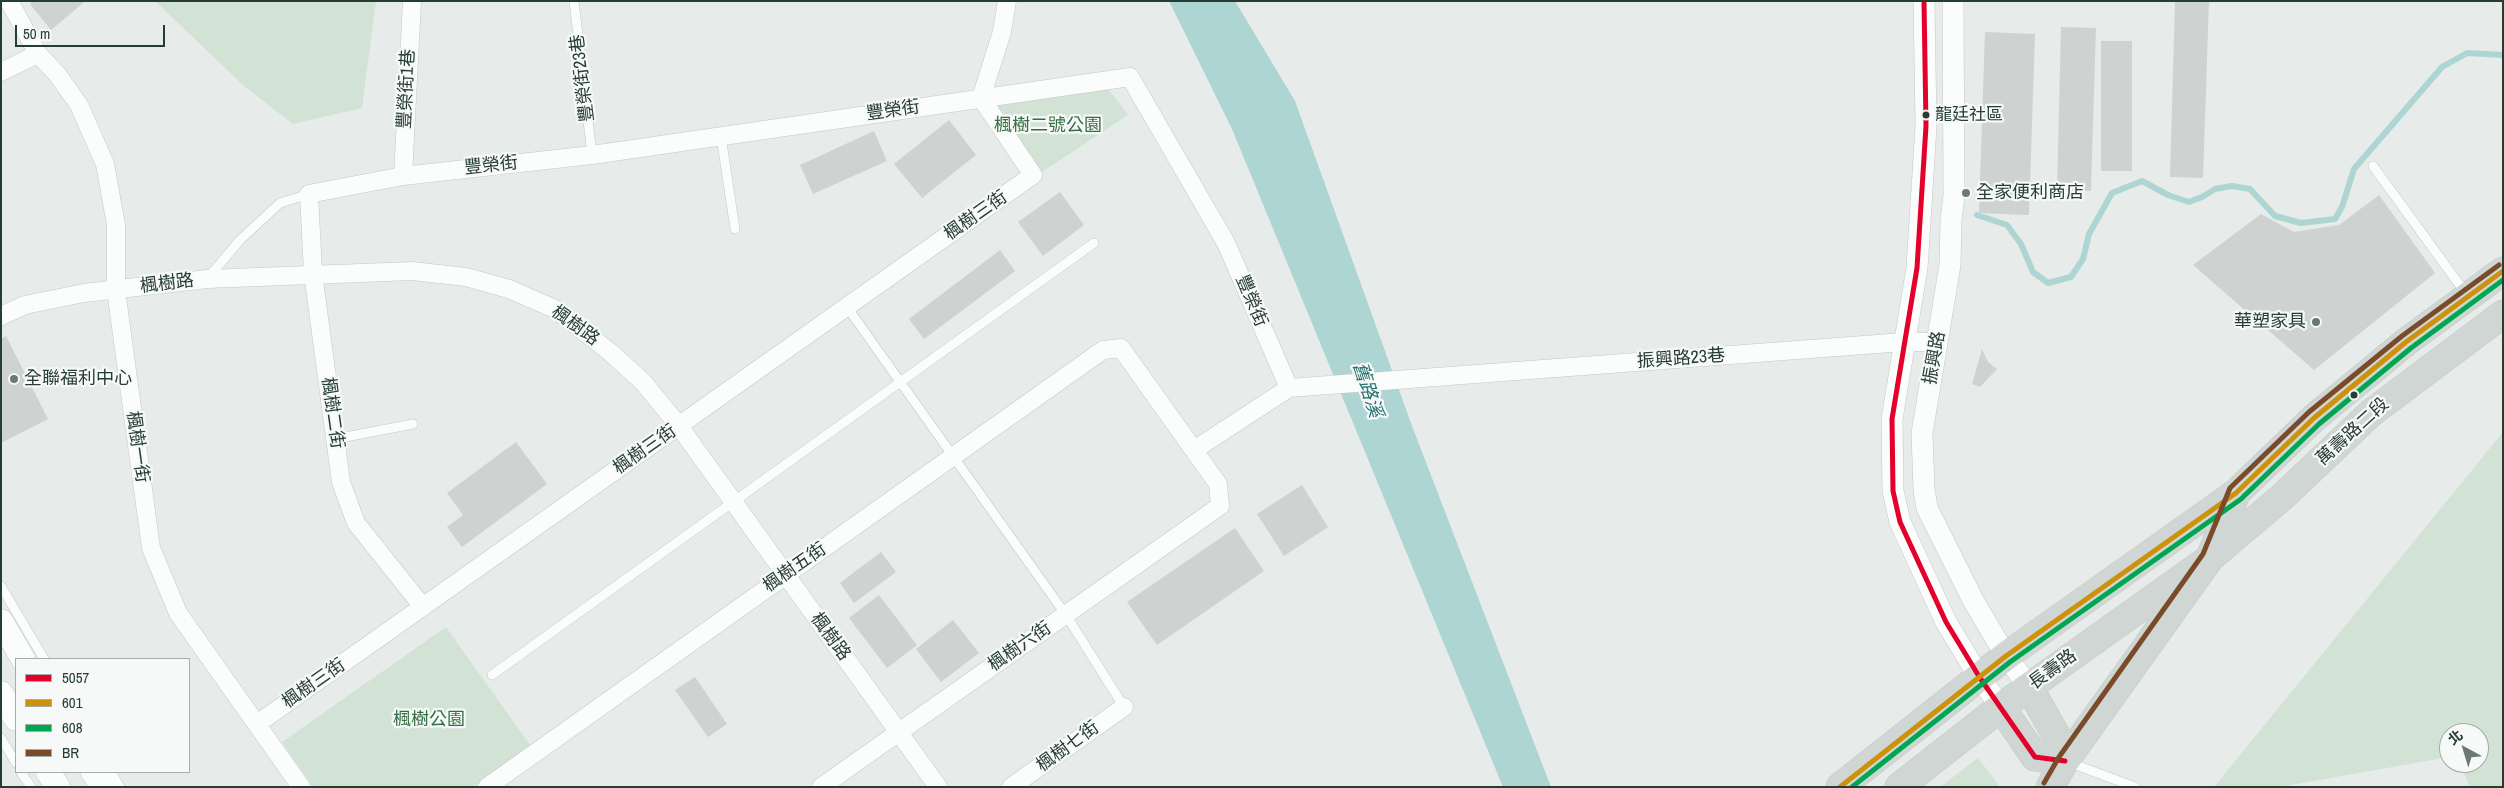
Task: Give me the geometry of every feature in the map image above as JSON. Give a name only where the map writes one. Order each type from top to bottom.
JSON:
[{"type":"main road","name":"萬壽路二段","points":[[2050,787],[2065,761],[2210,558],[2236,494],[2314,418],[2406,342],[2503,271]]},
{"type":"main road","name":"萬壽路二段","points":[[2210,558],[2281,498],[2371,413],[2503,314]]},
{"type":"main road","points":[[1840,787],[2006,656],[2236,494]]},
{"type":"main road","name":"長壽路","points":[[1899,787],[2001,707],[2210,558]]},
{"type":"main road","points":[[1,621],[23,658]]},
{"type":"main road","points":[[2001,707],[2035,757],[2065,761],[2057,737],[2029,688]]},
{"type":"main road","points":[[1,693],[15,718]]},
{"type":"main road","points":[[49,773],[58,787]]},
{"type":"main road","points":[[94,773],[103,787]]},
{"type":"street","name":"楓樹一街","points":[[9,1],[38,54],[57,74],[79,105],[105,164],[116,225],[116,290],[151,548],[178,613],[301,787]]},
{"type":"street","name":"豐榮街1巷","points":[[403,176],[412,1]]},
{"type":"street","points":[[981,98],[1002,32],[1007,1]]},
{"type":"street","name":"振興路","points":[[1924,1],[1926,126],[1918,268],[1892,419],[1893,491],[1900,522],[1946,622],[1980,678],[2001,707]]},
{"type":"street","name":"振興路","points":[[1953,1],[1954,195],[1951,220],[1950,265],[1922,433],[1924,489],[1927,508],[1974,602],[2006,656],[2029,688]]},
{"type":"street","points":[[1,72],[38,54]]},
{"type":"street","name":"豐榮街","points":[[309,194],[403,176],[592,155],[1130,77],[1226,242],[1289,388]]},
{"type":"street","name":"楓樹三街","points":[[257,724],[1033,175],[981,98]]},
{"type":"street","name":"楓樹二街","points":[[309,194],[313,273],[341,482],[356,523],[423,607]]},
{"type":"street","name":"楓樹路","points":[[1,316],[25,305],[84,292],[207,279],[313,273],[412,271],[466,277],[509,289],[555,309],[610,352],[643,382],[679,426],[938,787]]},
{"type":"street","name":"振興路23巷","points":[[1289,388],[1904,342],[1938,342]]},
{"type":"street","name":"楓樹五街","points":[[487,787],[1103,350],[1121,348],[1194,450]]},
{"type":"street","points":[[1194,450],[1289,388]]},
{"type":"street","name":"楓樹六街","points":[[821,787],[1220,506],[1218,484],[1194,450]]},
{"type":"street","name":"楓樹七街","points":[[1012,787],[1124,707]]},
{"type":"lane","name":"豐榮街23巷","points":[[574,1],[592,155]]},
{"type":"lane","points":[[721,136],[735,229]]},
{"type":"lane","points":[[2374,166],[2468,296]]},
{"type":"lane","points":[[207,279],[240,240],[280,203],[309,194]]},
{"type":"lane","points":[[492,675],[901,384],[1094,243]]},
{"type":"lane","points":[[847,307],[1066,615],[1124,707]]},
{"type":"lane","points":[[335,439],[413,424]]},
{"type":"lane","points":[[1,586],[43,658]]},
{"type":"lane","points":[[1,738],[15,761]]},
{"type":"lane","points":[[2065,761],[2135,787]]},
{"type":"lane","points":[[23,773],[31,787]]},
{"type":"lane","points":[[112,773],[120,787]]},
{"type":"green space","points":[[155,1],[376,1],[362,108],[293,124],[244,86]]},
{"type":"green space","name":"楓樹二號公園","points":[[1106,86],[1128,115],[1039,174],[987,97]]},
{"type":"green space","points":[[2503,432],[2503,787],[2470,787],[2464,773],[2489,773],[2489,723],[2439,723],[2439,759],[2279,787],[2214,787]]},
{"type":"green space","name":"楓樹公園","points":[[446,627],[531,746],[474,787],[313,787],[282,742]]},
{"type":"green space","points":[[1978,758],[2000,787],[1940,787]]},
{"type":"water","name":"舊路溪","points":[[1169,1],[1235,1],[1295,101],[1412,426],[1551,787],[1503,787],[1232,129]]},
{"type":"building","points":[[33,1],[82,1],[83,3],[51,30],[30,4]]},
{"type":"building","points":[[2175,1],[2209,1],[2203,178],[2170,177]]},
{"type":"building","points":[[2061,27],[2096,28],[2091,191],[2057,191]]},
{"type":"building","points":[[1985,32],[2035,34],[2029,215],[1979,213]]},
{"type":"building","points":[[2101,41],[2132,41],[2132,171],[2101,171]]},
{"type":"building","points":[[949,120],[976,155],[922,198],[894,164]]},
{"type":"building","points":[[874,131],[887,161],[813,194],[800,165]]},
{"type":"building","points":[[1060,192],[1084,225],[1043,256],[1018,222]]},
{"type":"building","name":"華塑家具","points":[[2379,195],[2435,273],[2314,370],[2193,265],[2261,214],[2294,232],[2339,225]]},
{"type":"building","points":[[1000,250],[1015,271],[924,339],[909,319]]},
{"type":"building","name":"全聯福利中心","points":[[6,336],[48,419],[1,443],[1,339]]},
{"type":"building","points":[[1982,349],[1988,362],[1997,369],[1980,387],[1972,384]]},
{"type":"building","points":[[516,442],[547,484],[462,547],[447,527],[463,515],[447,493]]},
{"type":"building","points":[[1302,485],[1328,527],[1284,556],[1257,514]]},
{"type":"building","points":[[1235,528],[1264,571],[1157,645],[1127,602]]},
{"type":"building","points":[[881,552],[896,572],[854,603],[840,583]]},
{"type":"building","points":[[879,595],[917,645],[887,668],[849,618]]},
{"type":"building","points":[[953,620],[979,653],[941,682],[916,649]]},
{"type":"building","points":[[695,677],[727,724],[708,737],[675,690]]},
{"type":"waterway","points":[[1977,215],[2007,225],[2021,244],[2033,272],[2048,283],[2071,277],[2083,259],[2089,234],[2112,193],[2142,181],[2168,195],[2189,202],[2215,189],[2232,186],[2250,189],[2275,216],[2301,223],[2335,219],[2342,207],[2354,169],[2442,67],[2467,53],[2503,55]]},
{"type":"transit line","name":"5057","points":[[1924,1],[1926,126],[1917,268],[1892,419],[1893,491],[1900,522],[1946,622],[1980,678],[2035,757],[2065,761]]},
{"type":"transit line","name":"BR","points":[[2044,783],[2059,757],[2203,554],[2230,488],[2309,412],[2402,336],[2499,265]]},
{"type":"transit line","name":"601","points":[[1840,787],[2006,656],[2236,493],[2314,418],[2406,342],[2503,271]]},
{"type":"transit line","name":"608","points":[[1852,787],[2010,662],[2241,499],[2319,424],[2411,348],[2503,280]]},
{"type":"place","name":"龍廷社區","points":[[1926,115]]},
{"type":"place","name":"全家便利商店","points":[[1966,193]]},
{"type":"place","name":"華塑家具","points":[[2316,322]]},
{"type":"place","name":"全聯福利中心","points":[[14,379]]}]
